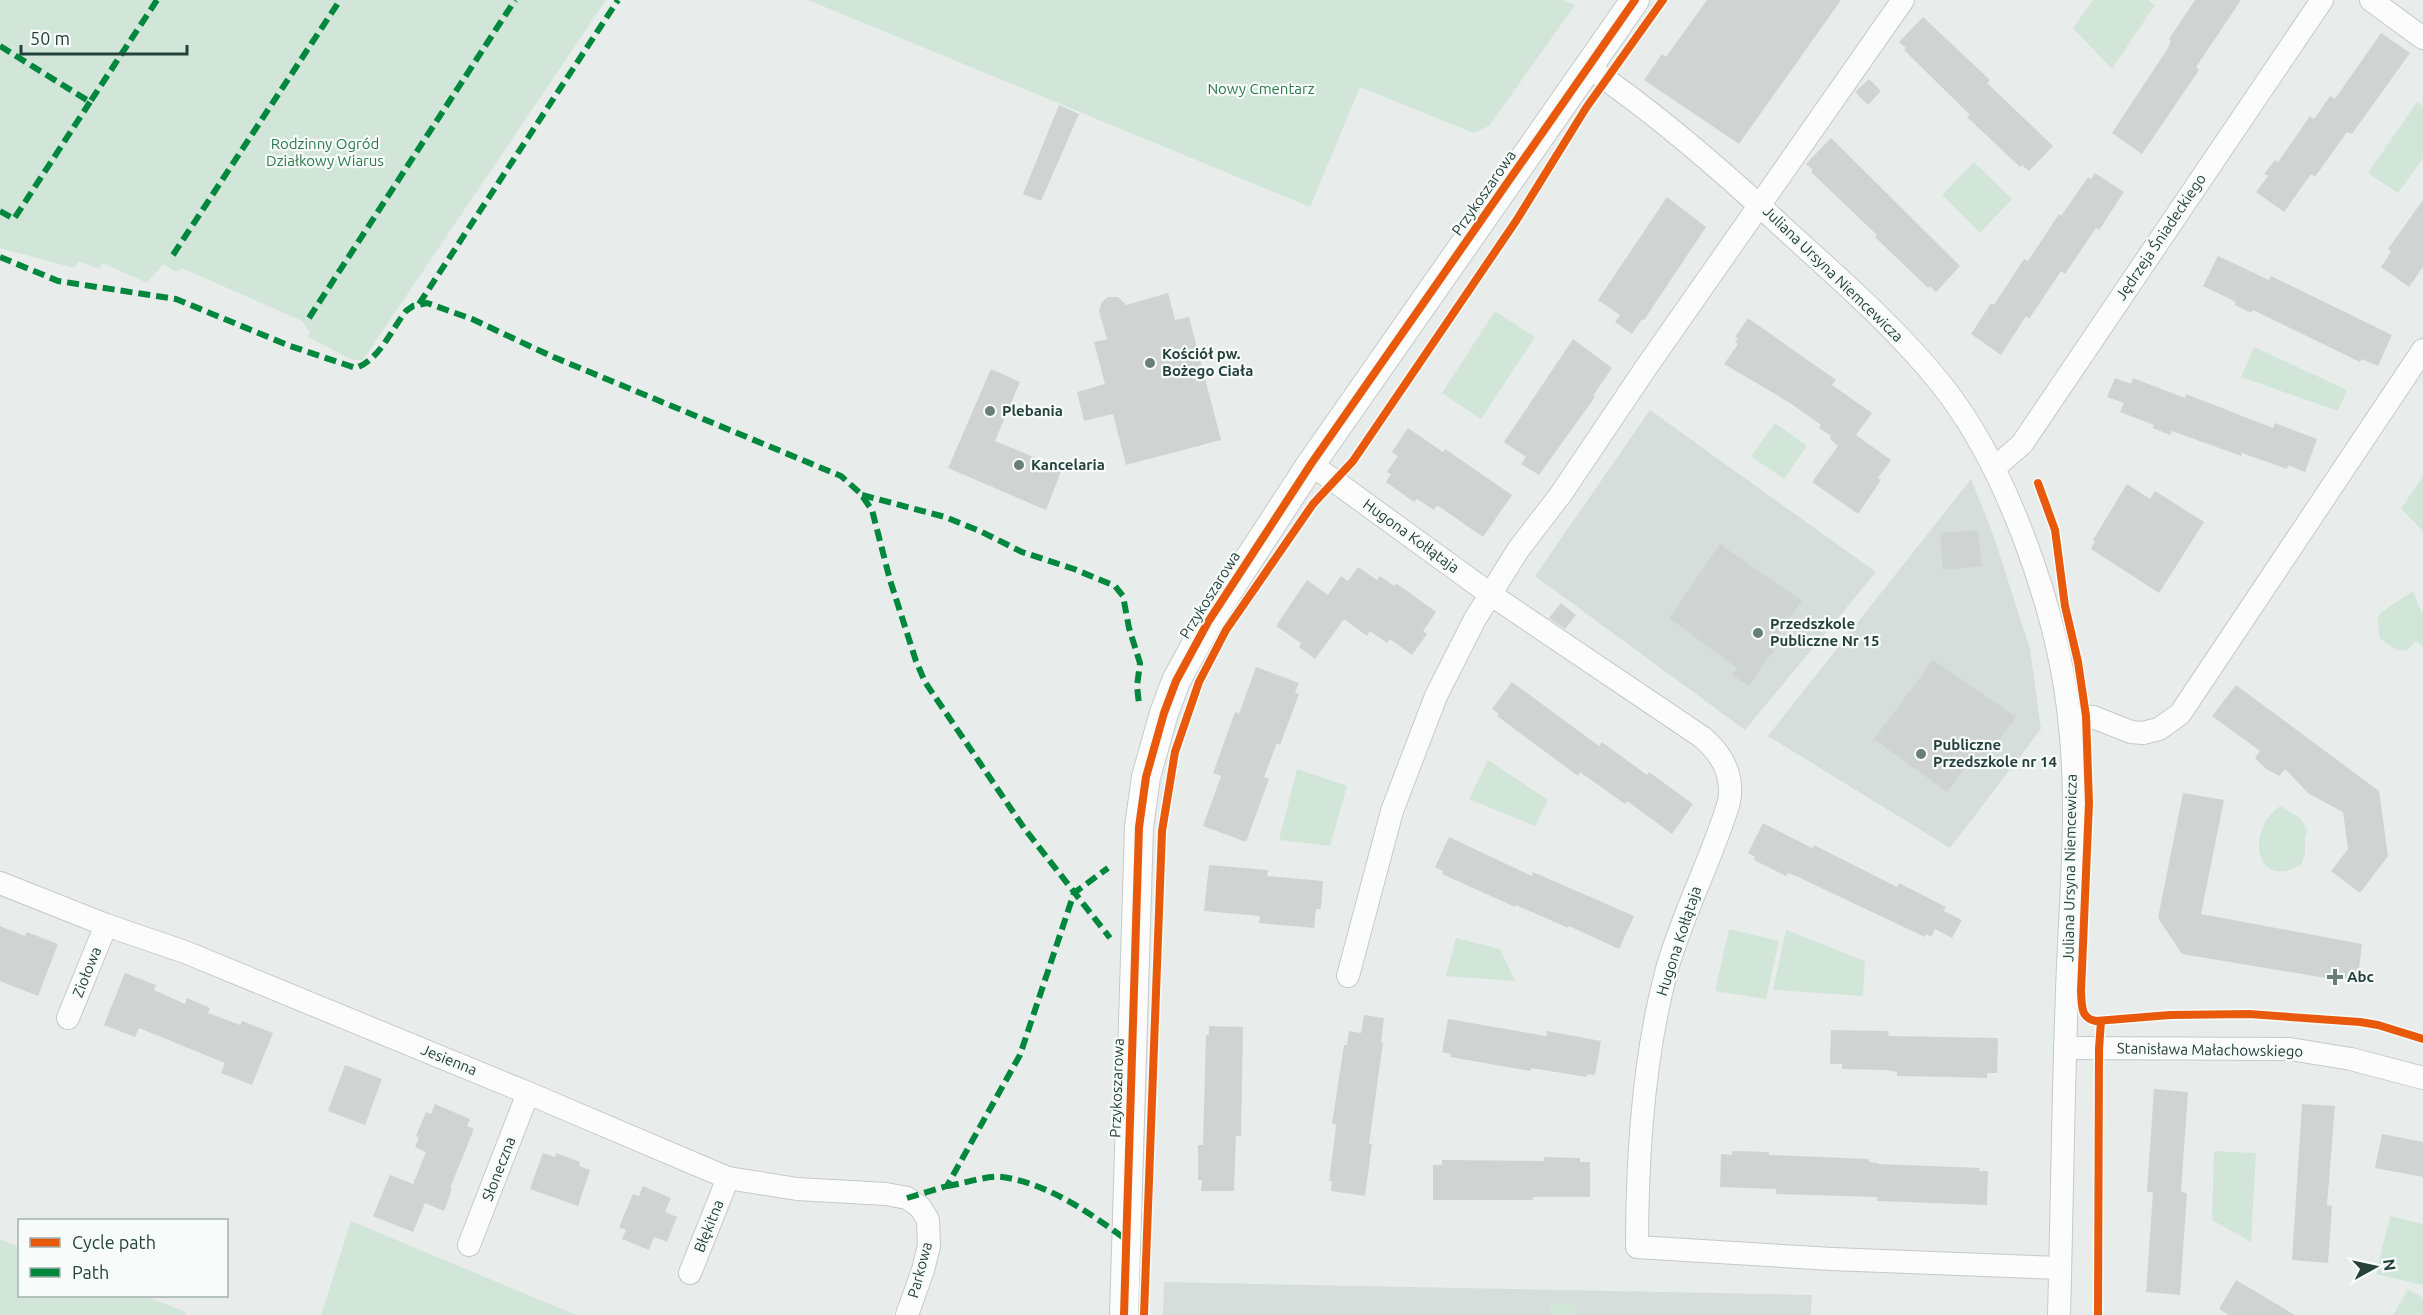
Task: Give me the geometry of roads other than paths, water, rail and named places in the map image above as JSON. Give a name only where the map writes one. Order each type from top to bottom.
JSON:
[{"type":"street","name":"Przykoszarowa","points":[[1124,1315],[1137,864],[1146,777],[1164,713],[1176,681],[1191,651],[1240,570],[1311,464],[1635,0]]},
{"type":"street","points":[[1348,976],[1392,811],[1413,752],[1456,652],[1518,550],[1561,494],[1903,0]]},
{"type":"street","name":"Jędrzeja Śniadeckiego","points":[[1994,468],[2022,444],[2322,0]]},
{"type":"street","points":[[2371,0],[2423,38]]},
{"type":"street","name":"Juliana Ursyna Niemcewicza","points":[[1588,67],[1659,120],[1759,205],[1885,321],[1943,386],[1994,468],[2035,568],[2058,649],[2069,717],[2075,803],[2065,1048],[2059,1315]]},
{"type":"street","points":[[2069,717],[2093,717],[2131,732],[2143,734],[2159,729],[2180,714],[2423,350]]},
{"type":"street","name":"Hugona Kołłątaja","points":[[1311,464],[1490,594],[1702,737],[1720,756],[1731,789],[1723,820],[1690,902],[1660,997],[1644,1102],[1637,1247],[1832,1259],[2060,1268]]},
{"type":"street","name":"Jesienna","points":[[0,883],[106,925],[185,952],[728,1178],[797,1189],[886,1194],[908,1198]]},
{"type":"street","name":"Ziołowa","points":[[68,1018],[106,925]]},
{"type":"street","name":"Stanisława Małachowskiego","points":[[2065,1048],[2290,1049],[2350,1059],[2423,1078]]},
{"type":"street","name":"Słoneczna","points":[[469,1245],[528,1093]]},
{"type":"street","name":"Błękitna","points":[[690,1273],[728,1178]]},
{"type":"street","name":"Parkowa","points":[[907,1315],[929,1245],[928,1220],[920,1207],[908,1198]]},
{"type":"place","name":"Kościół pw. Bożego Ciała","points":[[1150,363]]},
{"type":"place","name":"Plebania","points":[[990,411]]},
{"type":"place","name":"Kancelaria","points":[[1019,465]]},
{"type":"place","name":"Przedszkole Publiczne Nr 15","points":[[1758,633]]},
{"type":"place","name":"Publiczne Przedszkole nr 14","points":[[1921,754]]},
{"type":"place","name":"Abc","points":[[2335,977]]},
{"type":"park label","name":"Nowy Cmentarz","points":[[1261,89]]},
{"type":"park label","name":"Rodzinny Ogród Działkowy Wiarus","points":[[325,152]]}]
